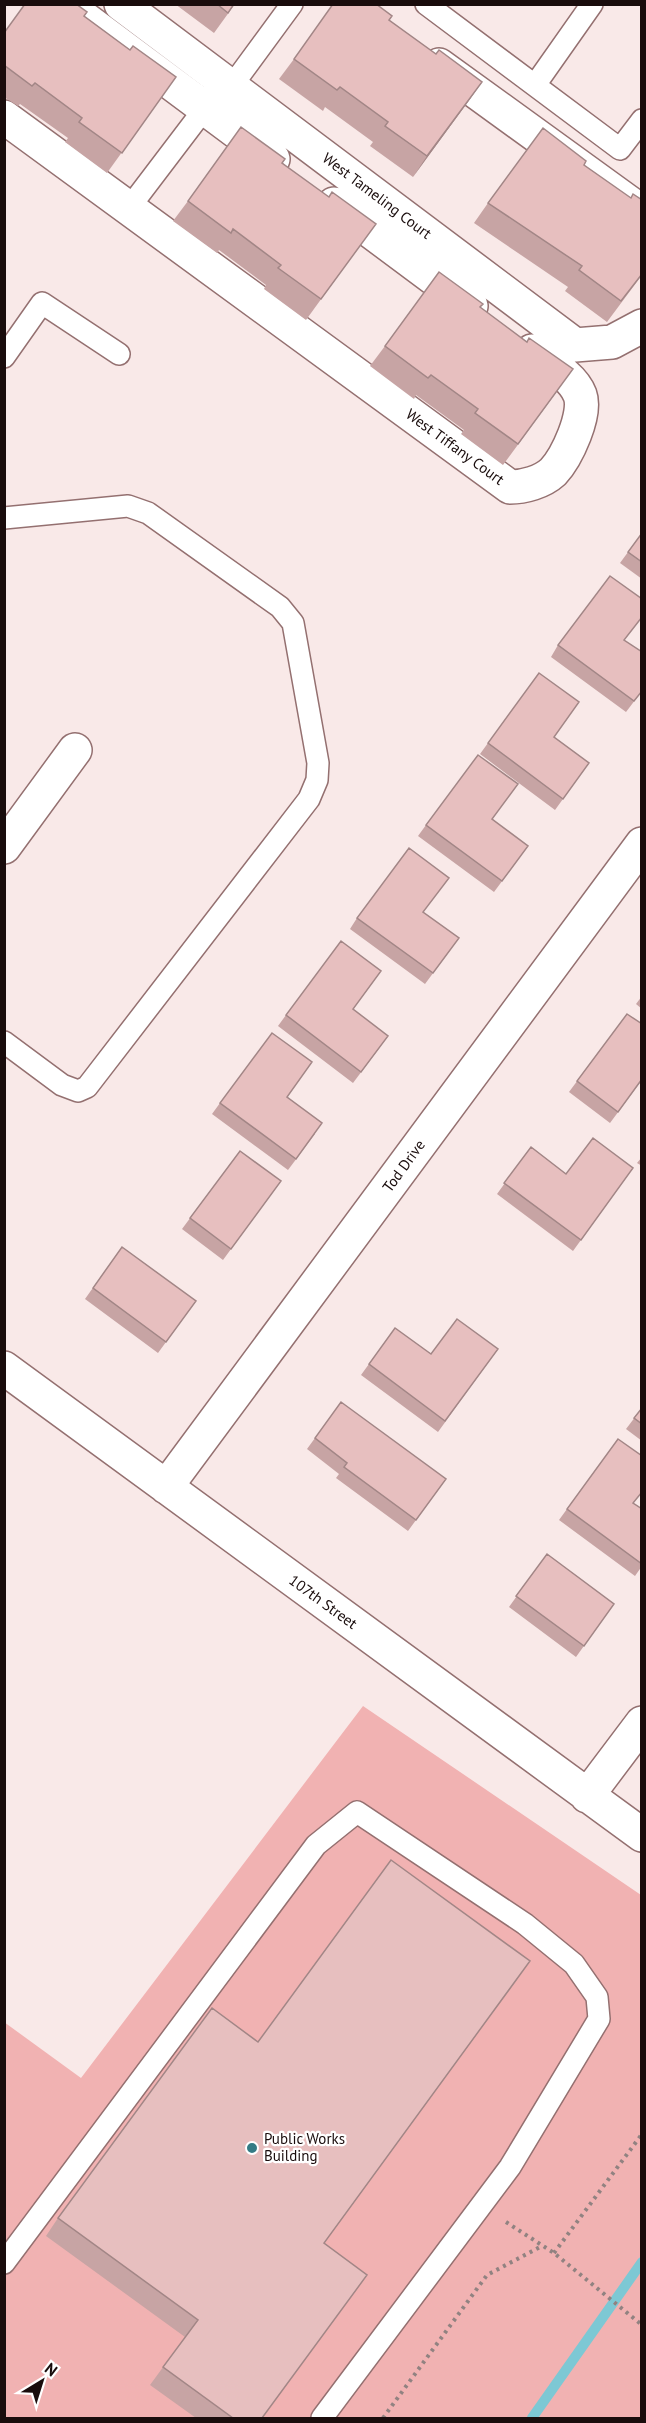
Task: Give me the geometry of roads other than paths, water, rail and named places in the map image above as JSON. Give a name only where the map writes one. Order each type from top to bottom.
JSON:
[{"type":"street","name":"West Tiffany Court","points":[[4,117],[510,487],[524,487],[552,472],[569,446],[583,408],[579,393],[571,381],[65,4]]},
{"type":"street","name":"West Tameling Court","points":[[122,4],[575,345],[612,342],[642,326]]},
{"type":"street","points":[[414,46],[642,212]]},
{"type":"street","points":[[4,847],[75,750]]},
{"type":"street","name":"Tod Drive","points":[[166,1487],[642,844]]},
{"type":"street","name":"107th Street","points":[[4,1368],[642,1835]]},
{"type":"street","points":[[587,1796],[642,1723]]},
{"type":"lane","points":[[231,87],[292,4]]},
{"type":"lane","points":[[426,4],[451,12],[535,85],[620,148],[642,120]]},
{"type":"lane","points":[[535,85],[592,4]]},
{"type":"lane","points":[[129,208],[205,108]]},
{"type":"lane","points":[[4,357],[42,303],[119,354]]},
{"type":"lane","points":[[4,518],[128,506],[148,513],[280,607],[293,623],[318,763],[317,780],[309,798],[87,1087],[78,1091],[62,1085],[4,1042]]},
{"type":"lane","points":[[4,2263],[316,1845],[357,1812],[525,1924],[574,1964],[597,1997],[599,2019],[510,2167],[322,2418]]},
{"type":"waterway","points":[[532,2418],[642,2262]]},
{"type":"place","name":"Public Works Building","points":[[252,2148]]}]
